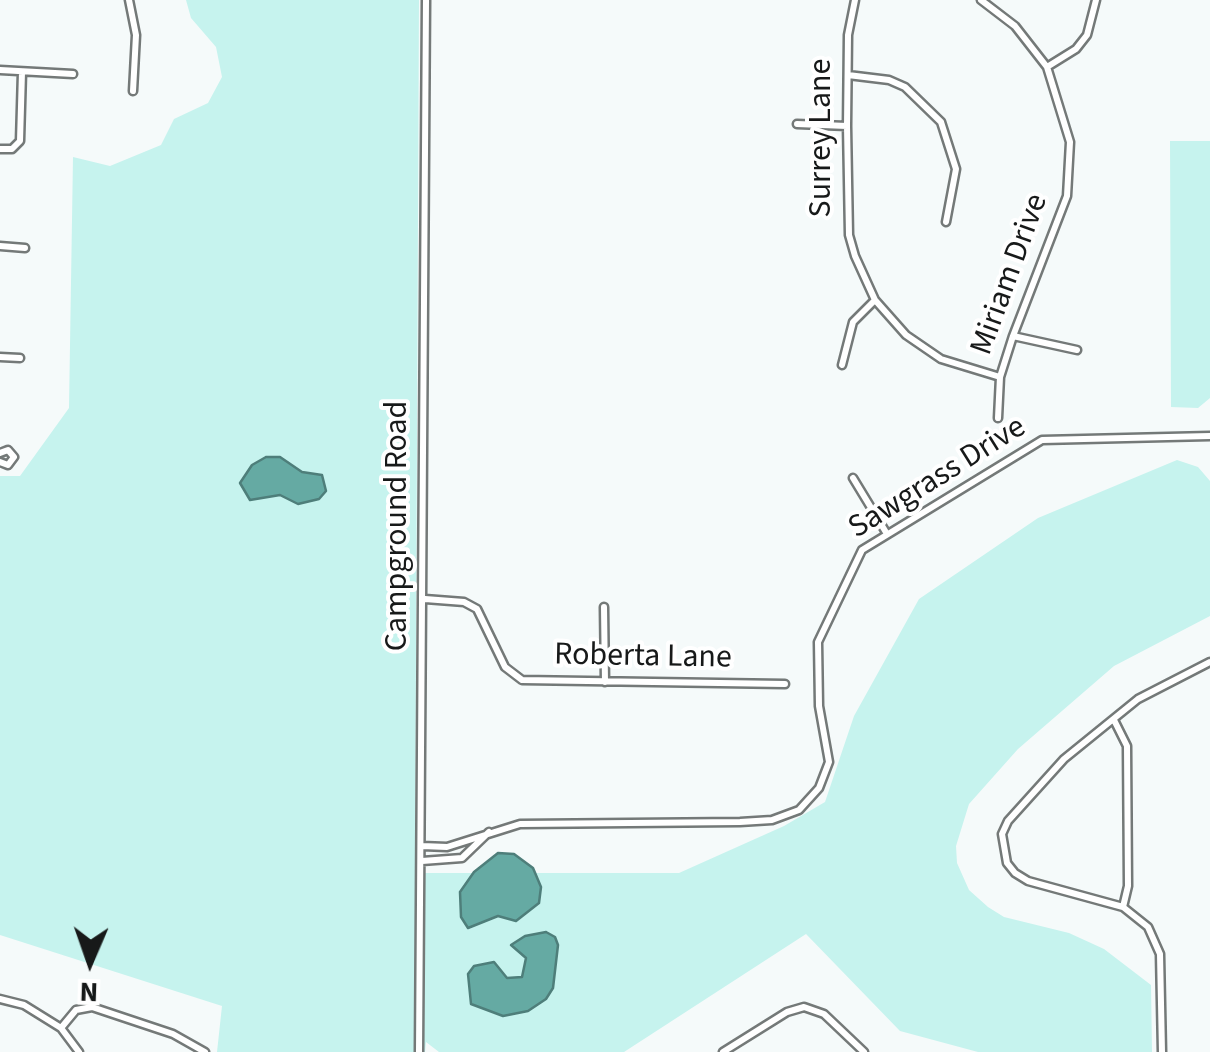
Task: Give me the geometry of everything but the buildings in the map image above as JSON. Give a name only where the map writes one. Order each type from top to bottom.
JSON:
[{"type":"street","points":[[129,0],[136,35],[134,91]]},
{"type":"street","name":"Campground Road","points":[[419,1052],[426,0]]},
{"type":"street","name":"Surrey Lane","points":[[855,0],[848,35],[849,234],[875,300],[924,349],[970,371],[1000,378]]},
{"type":"street","name":"Miriam Drive","points":[[981,0],[1015,26],[1047,67],[1067,123],[1067,196],[1013,336],[1000,378],[998,418]]},
{"type":"street","points":[[1047,67],[1076,49],[1086,35],[1096,0]]},
{"type":"street","points":[[0,70],[73,74]]},
{"type":"street","points":[[0,149],[12,150],[20,141],[22,72]]},
{"type":"street","points":[[848,75],[889,80],[905,87],[941,122],[956,168],[946,222]]},
{"type":"street","points":[[797,124],[847,126]]},
{"type":"street","points":[[0,246],[25,248]]},
{"type":"street","points":[[842,365],[853,322],[875,300]]},
{"type":"street","points":[[1013,336],[1077,350]]},
{"type":"street","points":[[0,357],[20,358]]},
{"type":"street","name":"Sawgrass Drive","points":[[422,846],[462,842],[520,824],[772,820],[799,810],[819,788],[829,762],[819,706],[821,632],[854,560],[887,534],[1042,440],[1210,436]]},
{"type":"street","points":[[0,453],[8,450],[14,458],[8,465],[0,462]]},
{"type":"street","points":[[853,478],[887,534]]},
{"type":"street","name":"Roberta Lane","points":[[424,599],[464,602],[477,609],[506,667],[522,680],[785,684]]},
{"type":"street","points":[[604,607],[605,682]]},
{"type":"street","points":[[1162,1052],[1160,954],[1148,927],[1123,907],[1028,881],[1007,863],[1003,848],[1008,821],[1064,759],[1138,699],[1210,662]]},
{"type":"street","points":[[1114,720],[1123,730],[1128,746],[1128,886],[1123,907]]},
{"type":"street","points":[[422,862],[466,855],[490,832]]},
{"type":"street","points":[[462,842],[466,855]]},
{"type":"street","points":[[0,999],[24,1005],[61,1028],[79,1052]]},
{"type":"street","points":[[61,1028],[76,1010],[92,1007],[173,1034],[205,1052]]},
{"type":"street","points":[[722,1052],[786,1012],[804,1007],[824,1014],[864,1052]]},
{"type":"shaded area","points":[[186,0],[419,0],[415,873],[679,873],[784,826],[825,802],[854,716],[919,599],[1038,518],[1177,460],[1198,467],[1210,481],[1210,616],[1114,666],[1018,749],[969,804],[956,846],[957,863],[969,890],[988,907],[1004,917],[1069,933],[1104,949],[1151,985],[1152,1052],[978,1052],[900,1031],[806,934],[624,1052],[439,1052],[426,1042],[425,1052],[217,1052],[222,1006],[0,935],[0,476],[20,476],[69,408],[73,157],[110,166],[161,145],[174,119],[208,103],[222,77],[216,47],[191,18]]},
{"type":"shaded area","points":[[1170,141],[1210,141],[1210,398],[1198,408],[1171,407]]},
{"type":"shaded area","points":[[266,457],[280,457],[302,472],[322,475],[326,491],[319,499],[298,504],[280,495],[250,500],[240,483],[252,465]]},
{"type":"shaded area","points":[[498,853],[514,854],[533,868],[541,887],[539,903],[516,921],[498,916],[468,928],[461,917],[460,892],[474,872]]},
{"type":"shaded area","points":[[546,932],[555,937],[558,945],[553,988],[546,999],[528,1011],[503,1016],[471,1004],[468,974],[474,966],[494,962],[507,978],[522,977],[526,958],[511,945],[525,936]]}]
